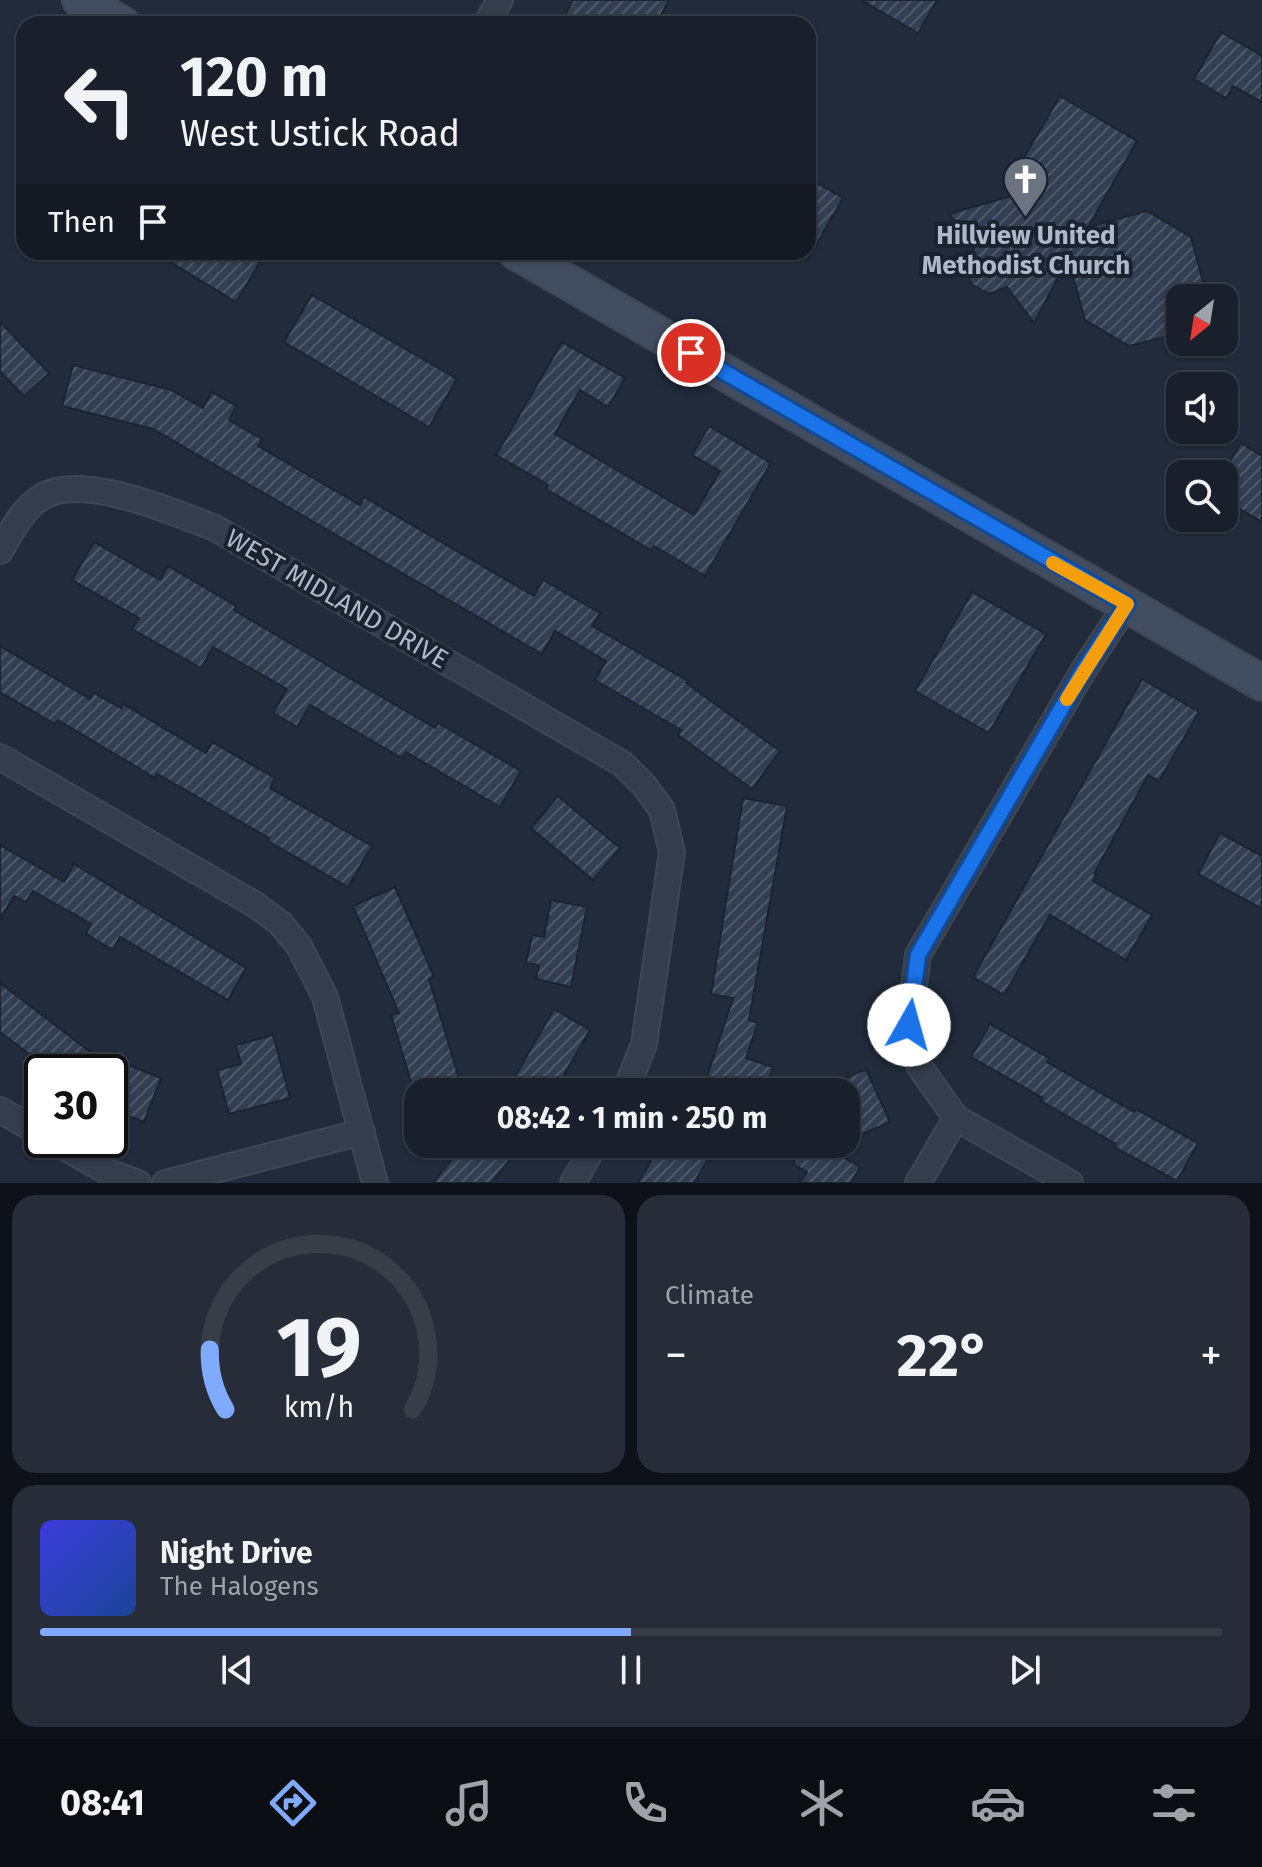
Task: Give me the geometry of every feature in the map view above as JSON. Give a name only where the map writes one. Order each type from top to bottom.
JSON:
[{"type":"main road","points":[[80,0],[108,16]]},
{"type":"main road","points":[[530,260],[1262,683]]},
{"type":"street","name":"WEST MIDLAND DRIVE","points":[[0,551],[23,513],[43,495],[74,487],[154,503],[215,528],[623,764],[644,785],[662,810],[672,852],[644,1044],[631,1078]]},
{"type":"street","points":[[1070,1183],[956,1118],[919,1066],[909,1025],[918,955],[1083,671],[1127,604]]},
{"type":"street","points":[[0,757],[254,904],[280,923],[299,946],[325,997],[375,1183]]},
{"type":"street","points":[[0,1110],[24,1124]]},
{"type":"street","points":[[918,1183],[956,1118]]},
{"type":"street","points":[[165,1183],[362,1132]]},
{"type":"street","points":[[84,1158],[108,1172],[138,1183]]},
{"type":"street","points":[[573,1183],[587,1158]]},
{"type":"building","points":[[573,0],[669,0],[660,16],[564,16]]},
{"type":"building","points":[[861,0],[937,0],[918,33]]},
{"type":"building","points":[[1221,32],[1262,56],[1262,102],[1233,86],[1226,98],[1194,79]]},
{"type":"building","name":"Hillview United Methodist Church","points":[[1060,96],[1137,141],[1088,227],[1147,211],[1191,237],[1204,284],[1166,284],[1166,337],[1129,346],[1085,320],[1068,259],[1034,323],[1007,287],[989,294],[971,284],[966,264],[975,247],[949,214],[1021,193],[1015,173]]},
{"type":"building","points":[[816,183],[843,198],[816,245]]},
{"type":"building","points":[[167,260],[261,260],[236,302]]},
{"type":"building","points":[[312,295],[457,379],[429,427],[284,342]]},
{"type":"building","points":[[0,322],[49,373],[24,396],[0,371]]},
{"type":"building","points":[[562,342],[625,378],[608,407],[580,390],[555,434],[694,515],[720,471],[692,455],[709,426],[771,463],[705,576],[654,546],[651,550],[546,489],[548,485],[496,455]]},
{"type":"building","points":[[73,365],[171,390],[203,408],[212,392],[236,406],[229,420],[262,439],[258,446],[360,505],[364,497],[534,596],[543,580],[600,613],[592,626],[688,681],[686,683],[780,751],[752,789],[678,735],[681,730],[595,680],[606,661],[555,631],[542,654],[153,429],[62,406]]},
{"type":"building","points":[[1241,443],[1262,456],[1262,522],[1238,508],[1238,460],[1231,460]]},
{"type":"building","points":[[94,542],[160,580],[168,566],[236,606],[234,610],[435,728],[438,723],[521,771],[500,807],[406,752],[402,758],[310,705],[297,727],[273,713],[287,689],[213,647],[201,668],[132,629],[139,618],[72,580]]},
{"type":"building","points":[[972,592],[1046,634],[989,733],[915,691]]},
{"type":"building","points":[[0,646],[90,699],[94,693],[121,708],[123,704],[206,753],[212,742],[275,778],[270,788],[372,846],[348,887],[157,774],[155,778],[58,720],[55,724],[0,692]]},
{"type":"building","points":[[1142,679],[1199,712],[1159,781],[1148,775],[1093,881],[1152,915],[1126,960],[1050,915],[1004,995],[973,977]]},
{"type":"building","points":[[558,796],[620,848],[593,880],[531,828]]},
{"type":"building","points":[[743,798],[787,806],[749,1020],[758,1023],[746,1058],[773,1067],[769,1078],[707,1078],[733,998],[711,994]]},
{"type":"building","points":[[1220,833],[1262,856],[1262,909],[1198,874]]},
{"type":"building","points":[[0,845],[64,882],[74,864],[246,968],[228,1000],[120,937],[113,950],[86,934],[91,924],[33,891],[26,902],[14,896],[0,919]]},
{"type":"building","points":[[395,887],[434,977],[429,979],[459,1078],[410,1078],[391,1015],[399,1013],[353,906]]},
{"type":"building","points":[[551,900],[587,907],[571,987],[536,979],[539,965],[526,963],[532,935],[544,937]]},
{"type":"building","points":[[0,983],[93,1054],[29,1054],[0,1032]]},
{"type":"building","points":[[554,1009],[590,1030],[562,1078],[514,1078]]},
{"type":"building","points":[[990,1024],[1049,1058],[1047,1062],[1134,1112],[1136,1109],[1198,1143],[1177,1181],[1114,1147],[1116,1144],[1041,1101],[1043,1098],[971,1057]]},
{"type":"building","points":[[273,1035],[290,1098],[229,1114],[217,1070],[241,1064],[236,1045]]},
{"type":"building","points":[[128,1065],[161,1078],[144,1122],[128,1116]]},
{"type":"building","points":[[866,1069],[890,1122],[860,1135],[860,1078],[846,1078]]},
{"type":"building","points":[[453,1158],[511,1158],[491,1183],[433,1183]]},
{"type":"building","points":[[653,1158],[709,1158],[694,1183],[638,1183]]},
{"type":"building","points":[[796,1158],[845,1158],[860,1167],[851,1183],[800,1183],[807,1172],[793,1164]]},
{"type":"slow traffic","points":[[1053,563],[1127,604],[1067,699]]},
{"type":"place","name":"Hillview United Methodist Church","points":[[1026,219]]},
{"type":"route","points":[[691,353],[1127,604],[1083,671],[918,955],[909,1025]]}]
